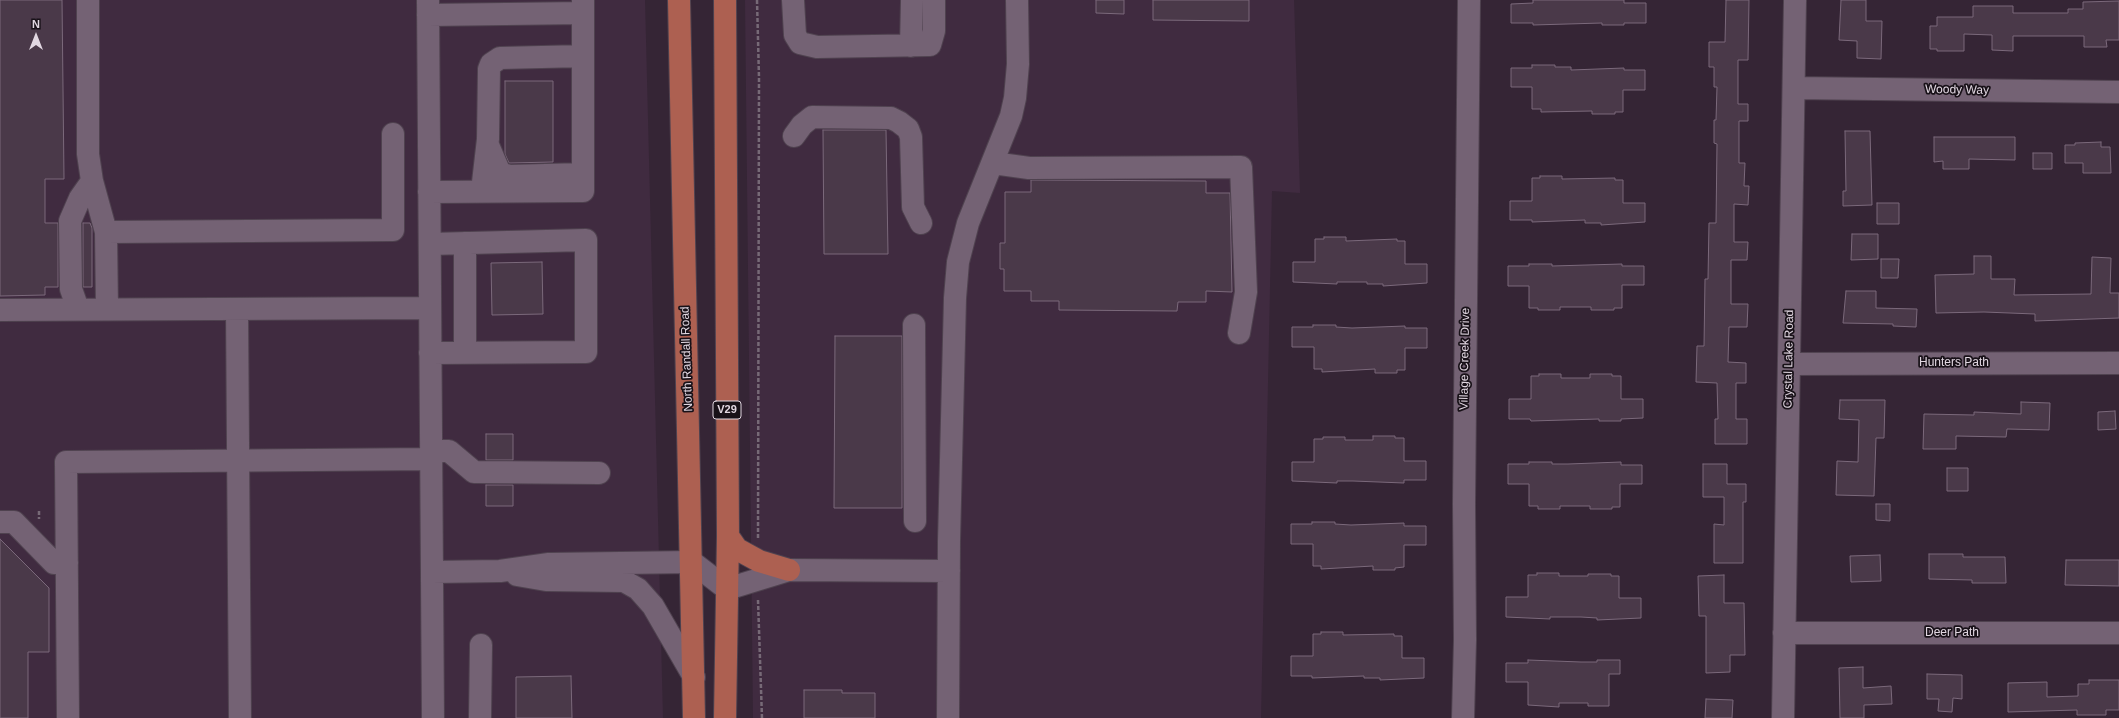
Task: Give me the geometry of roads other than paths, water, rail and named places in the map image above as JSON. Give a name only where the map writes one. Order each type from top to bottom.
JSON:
[{"type":"main road","name":"North Randall Road","points":[[679,0],[682,198],[692,562],[694,718]]},
{"type":"main road","name":"V29","points":[[725,0],[728,536],[725,718]]},
{"type":"main road","points":[[728,536],[737,549],[758,570],[789,570]]},
{"type":"street","points":[[88,0],[88,154],[92,181],[106,232],[107,309]]},
{"type":"street","points":[[793,0],[793,26],[795,35],[800,43],[817,47],[930,45],[934,31],[934,0]]},
{"type":"street","points":[[911,46],[912,0]]},
{"type":"street","points":[[948,718],[954,312],[958,262],[968,223],[1011,116],[1015,98],[1018,64],[1017,0]]},
{"type":"street","name":"Village Creek Drive","points":[[1463,718],[1465,640],[1464,504],[1469,0]]},
{"type":"street","name":"Crystal Lake Road","points":[[1783,718],[1796,0]]},
{"type":"street","points":[[429,192],[583,191],[583,7],[428,7],[429,192],[430,244],[430,353],[432,455],[432,718]]},
{"type":"street","points":[[482,191],[488,144],[489,69],[494,61],[500,58],[583,56]]},
{"type":"street","name":"Woody Way","points":[[1794,88],[2119,92]]},
{"type":"street","points":[[794,136],[807,120],[812,117],[891,118],[899,122],[908,129],[911,137],[913,207],[921,223]]},
{"type":"street","points":[[106,232],[393,230],[393,134]]},
{"type":"street","points":[[488,144],[500,173],[509,176],[583,174]]},
{"type":"street","points":[[993,163],[1029,168],[1241,166],[1246,292],[1239,334]]},
{"type":"street","points":[[78,309],[71,289],[70,221],[80,198],[92,181]]},
{"type":"street","points":[[430,244],[586,240],[586,352],[430,353]]},
{"type":"street","points":[[465,243],[465,352]]},
{"type":"street","points":[[0,310],[430,308]]},
{"type":"street","points":[[237,309],[240,718]]},
{"type":"street","points":[[914,324],[915,521]]},
{"type":"street","name":"Hunters Path","points":[[1789,364],[2119,363]]},
{"type":"street","points":[[68,718],[66,462],[238,461],[432,455],[449,451],[474,472],[599,473]]},
{"type":"street","points":[[0,522],[14,522],[54,563],[67,563]]},
{"type":"street","points":[[432,572],[500,571],[550,564],[692,562],[727,589],[758,570]]},
{"type":"street","points":[[789,570],[949,571]]},
{"type":"street","points":[[500,571],[546,580],[624,581],[638,589],[653,606],[694,677]]},
{"type":"street","name":"Deer Path","points":[[1784,633],[2119,633]]},
{"type":"street","points":[[480,718],[481,645]]}]
